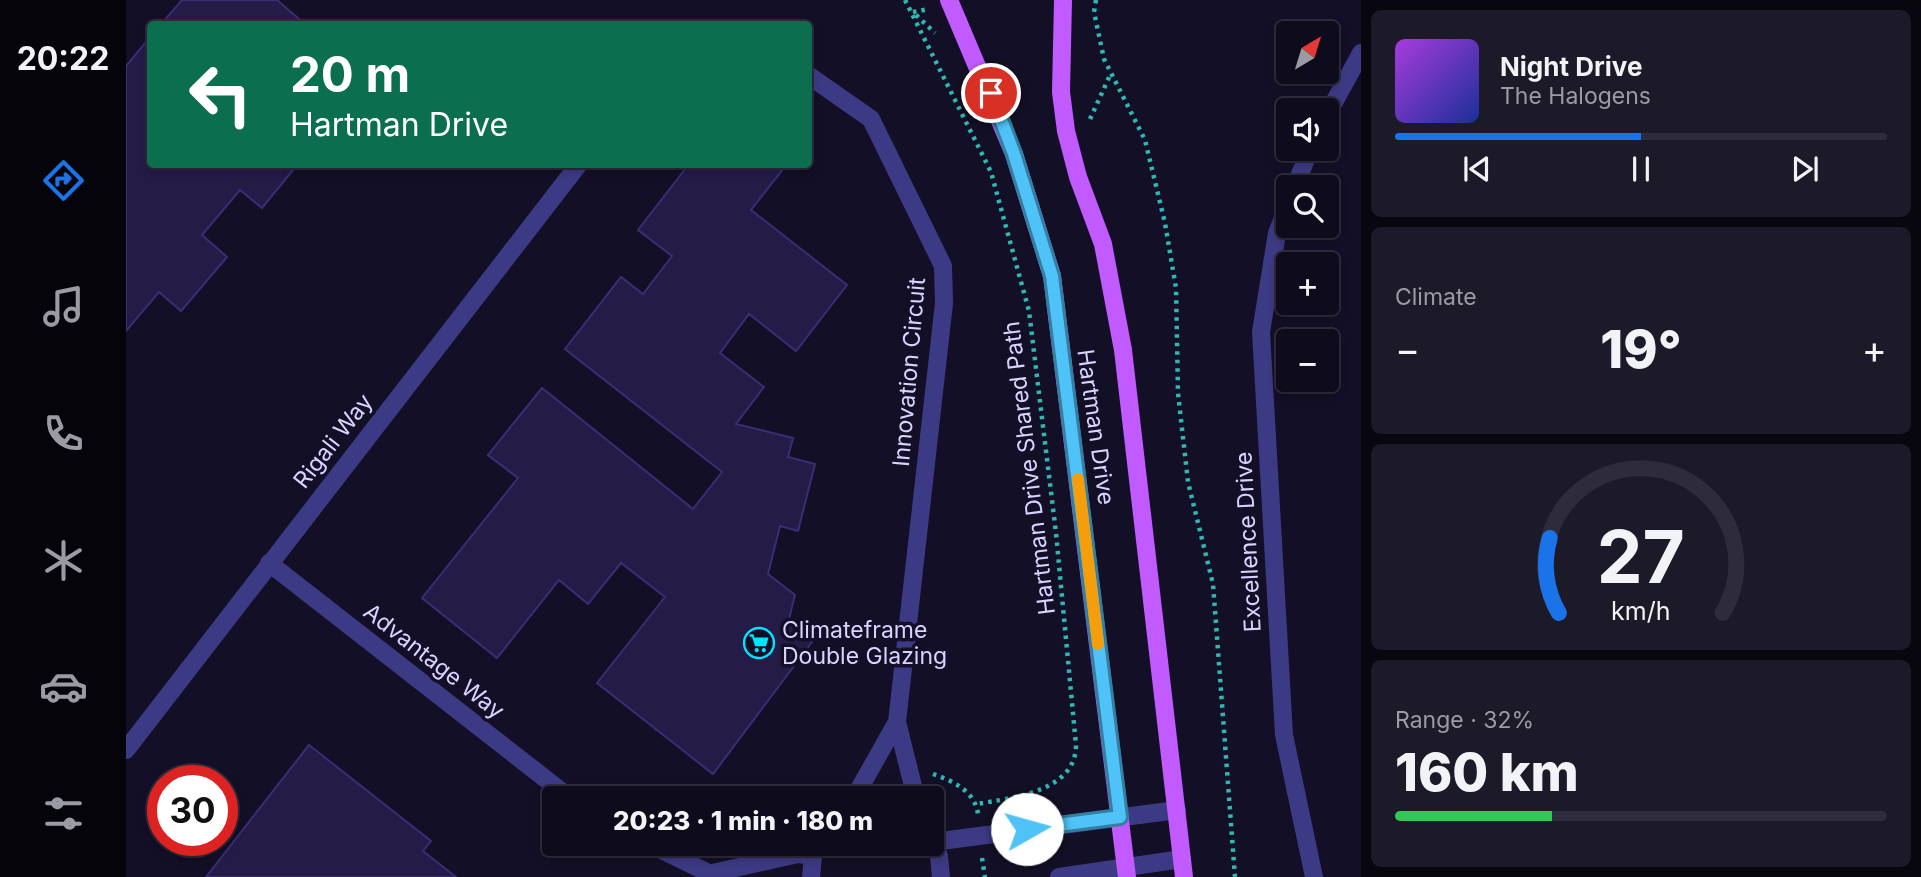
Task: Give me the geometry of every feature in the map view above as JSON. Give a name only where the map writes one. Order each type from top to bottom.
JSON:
[{"type":"main road","name":"Hartman Drive","points":[[949,0],[1014,154],[1052,276],[1126,872]]},
{"type":"main road","name":"Hartman Drive","points":[[1063,0],[1061,92],[1066,131],[1078,177],[1103,244],[1123,350],[1183,868]]},
{"type":"street","points":[[1336,98],[1361,53]]},
{"type":"street","name":"Innovation Circuit","points":[[812,78],[872,119],[943,267],[944,303],[897,722],[913,786]]},
{"type":"street","name":"Rigali Way","points":[[126,750],[576,168]]},
{"type":"street","name":"Excellence Drive","points":[[1276,238],[1261,332],[1284,736],[1314,877]]},
{"type":"street","name":"Advantage Way","points":[[269,563],[555,786]]},
{"type":"street","name":"Innovation Circuit","points":[[861,786],[897,722]]},
{"type":"street","points":[[944,841],[1177,810]]},
{"type":"street","points":[[673,856],[712,875],[790,856]]},
{"type":"street","points":[[811,877],[815,856]]},
{"type":"street","points":[[939,856],[941,877]]},
{"type":"street","points":[[1059,877],[1183,868]]},
{"type":"path","name":"Hartman Drive Shared Path","points":[[905,0],[991,172],[1029,311],[1056,533],[1076,746],[1076,756],[1060,780],[1022,796],[977,804]]},
{"type":"path","points":[[1096,0],[1094,12],[1104,59],[1144,140],[1165,223],[1176,288],[1178,393],[1188,482],[1213,584],[1234,877]]},
{"type":"path","points":[[1089,121],[1111,72]]},
{"type":"building","points":[[182,0],[277,0],[302,21],[164,21]]},
{"type":"building","points":[[147,41],[147,168],[295,168],[262,208],[240,190],[202,235],[227,257],[181,311],[159,292],[126,331],[126,66]]},
{"type":"building","points":[[686,168],[784,168],[751,210],[847,285],[796,351],[749,314],[720,353],[764,387],[736,424],[793,438],[788,457],[815,464],[798,531],[780,526],[768,574],[795,595],[788,623],[812,642],[713,774],[597,683],[665,597],[621,563],[588,604],[559,580],[497,658],[422,598],[518,478],[488,455],[542,388],[693,509],[722,472],[565,349],[621,277],[643,294],[672,256],[638,230]]},
{"type":"building","points":[[309,745],[431,841],[423,851],[456,877],[206,877],[222,856],[238,856],[238,836]]},
{"type":"slow traffic","points":[[1078,479],[1098,644]]},
{"type":"place","name":"Climateframe Double Glazing","points":[[759,643]]},
{"type":"route","points":[[991,93],[1014,154],[1052,276],[1120,817],[1027,829]]}]
